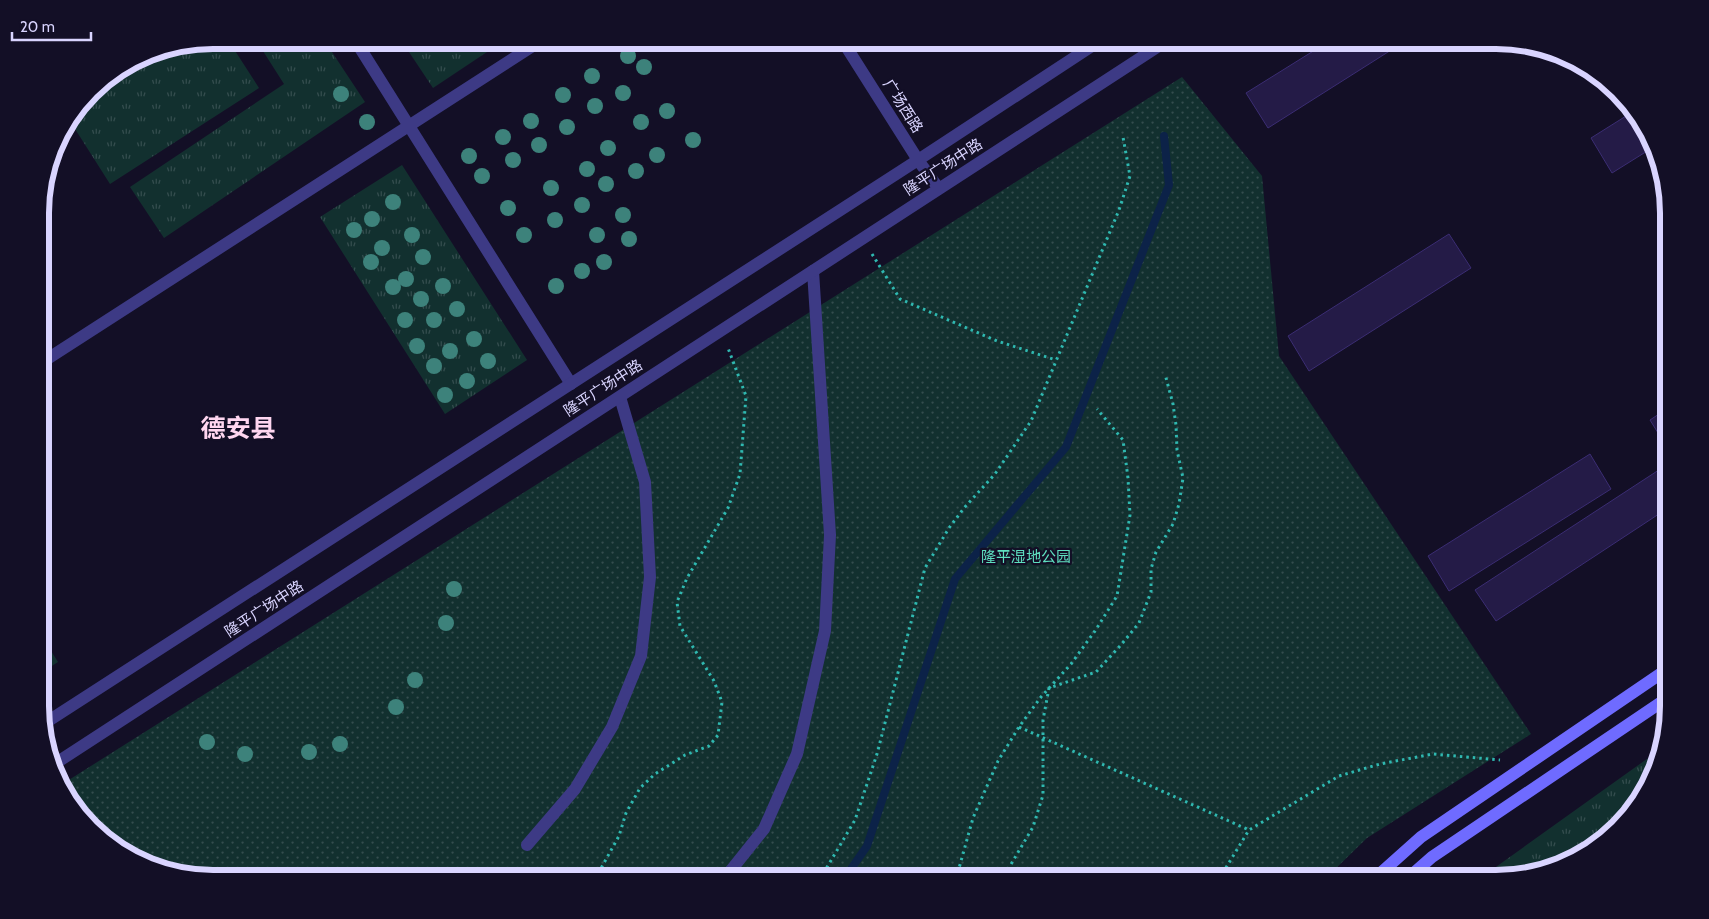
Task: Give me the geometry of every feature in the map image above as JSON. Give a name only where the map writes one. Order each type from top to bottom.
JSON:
[{"type":"main road","points":[[1384,870],[1421,837],[1660,674]]},
{"type":"main road","points":[[1417,870],[1432,857],[1660,703]]},
{"type":"street","points":[[361,49],[571,384]]},
{"type":"street","points":[[49,358],[528,49]]},
{"type":"street","name":"广场西路","points":[[848,49],[918,160],[939,189]]},
{"type":"street","name":"隆平广场中路","points":[[50,720],[1087,49]]},
{"type":"street","name":"隆平广场中路","points":[[58,761],[1154,49]]},
{"type":"street","points":[[731,870],[764,830],[797,754],[825,630],[830,535],[813,271]]},
{"type":"street","points":[[527,845],[580,781],[612,727],[641,656],[650,577],[645,482],[620,397]]},
{"type":"path","points":[[825,870],[855,820],[877,754],[925,568],[959,514],[995,474],[1031,422],[1119,210],[1130,176],[1123,137]]},
{"type":"path","points":[[862,239],[900,299],[997,341],[1056,360]]},
{"type":"path","points":[[600,870],[620,836],[626,813],[640,788],[655,774],[685,755],[709,746],[718,735],[722,702],[714,681],[680,626],[677,602],[687,578],[728,508],[740,474],[746,396],[722,330]]},
{"type":"path","points":[[1049,688],[1096,672],[1139,623],[1151,592],[1151,569],[1156,552],[1173,524],[1179,504],[1183,478],[1177,450],[1174,411],[1165,374]]},
{"type":"path","points":[[959,870],[973,818],[998,761],[1019,727],[1049,688],[1072,664],[1096,631],[1117,596],[1130,515],[1128,478],[1122,440],[1097,409]]},
{"type":"path","points":[[1008,870],[1033,827],[1043,795],[1043,720],[1049,688]]},
{"type":"path","points":[[1019,727],[1250,830]]},
{"type":"path","points":[[1225,870],[1250,830],[1339,776],[1380,764],[1433,754],[1531,762]]},
{"type":"green space","points":[[202,49],[234,49],[259,88],[110,184],[73,127],[90,105],[122,76],[160,57]]},
{"type":"green space","points":[[262,49],[330,49],[365,102],[164,238],[130,187],[284,84]]},
{"type":"green space","points":[[407,49],[492,49],[433,88]]},
{"type":"green space","name":"隆平湿地公园","points":[[1182,77],[1262,176],[1279,356],[1531,734],[1367,838],[1334,870],[202,870],[160,862],[122,843],[97,822],[83,806],[67,781]]},
{"type":"green space","points":[[402,165],[527,360],[445,414],[320,217]]},
{"type":"green space","points":[[49,648],[58,662],[49,668]]},
{"type":"green space","points":[[1653,755],[1633,797],[1604,829],[1587,843],[1549,862],[1507,870],[1492,870]]},
{"type":"building","points":[[1317,49],[1393,49],[1268,128],[1246,93]]},
{"type":"building","points":[[1627,115],[1648,150],[1612,173],[1591,138]]},
{"type":"building","points":[[1449,234],[1471,268],[1309,371],[1288,336]]},
{"type":"building","points":[[1660,413],[1660,436],[1650,420]]},
{"type":"building","points":[[1590,454],[1611,489],[1449,591],[1428,556]]},
{"type":"building","points":[[1660,469],[1660,513],[1496,621],[1475,590]]},
{"type":"waterway","points":[[850,870],[867,846],[955,579],[1066,447],[1169,185],[1164,136]]},
{"type":"district","name":"德安县","points":[[238,428]]}]
